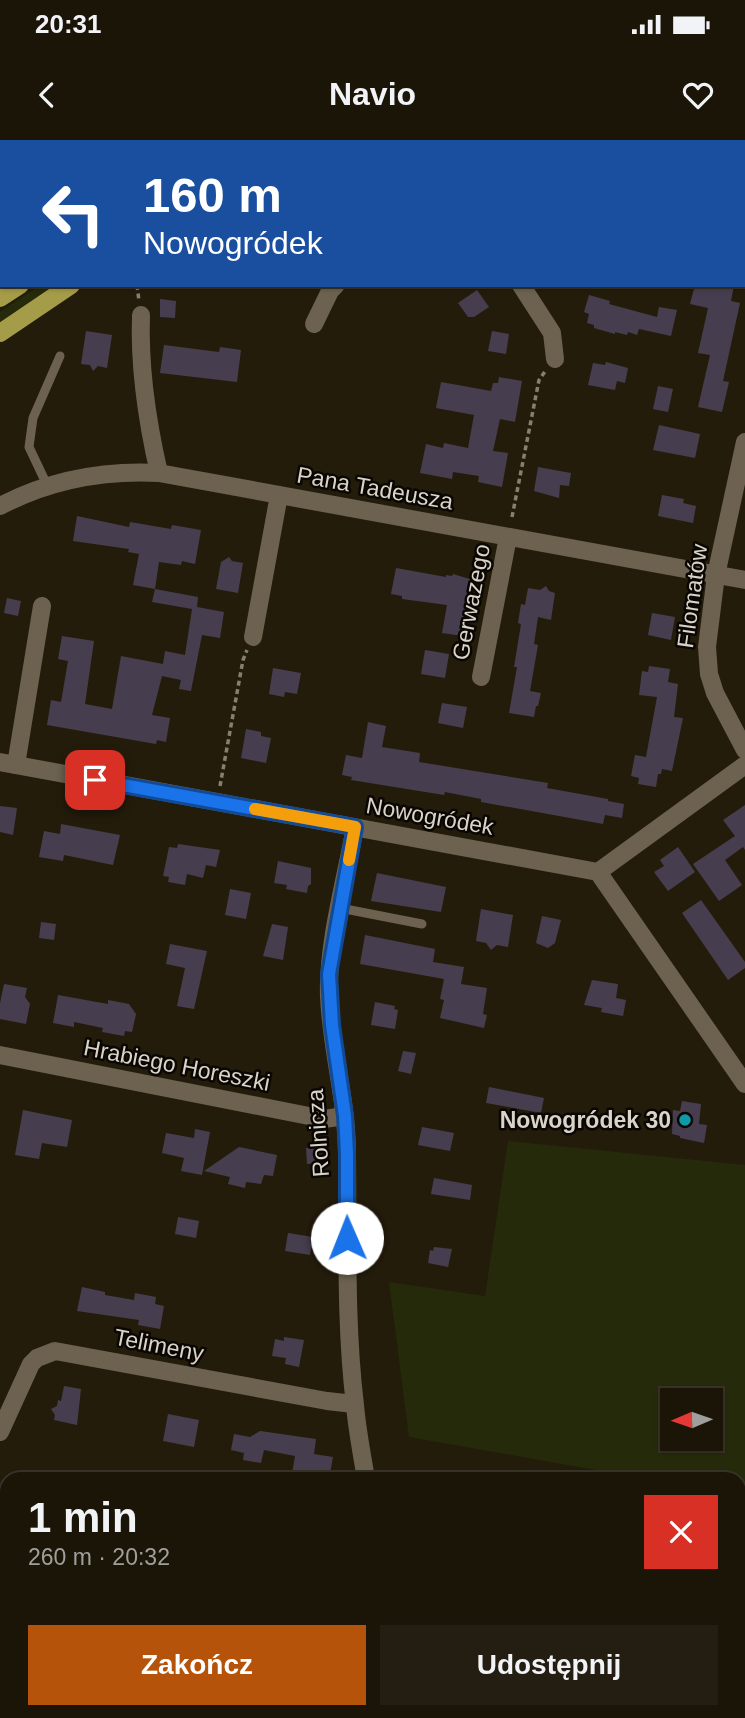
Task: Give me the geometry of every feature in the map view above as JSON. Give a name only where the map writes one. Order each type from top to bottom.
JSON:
[{"type":"main road","points":[[0,298],[17,287]]},
{"type":"main road","points":[[0,333],[68,287]]},
{"type":"street","points":[[314,324],[334,287]]},
{"type":"street","points":[[522,287],[552,333],[555,359]]},
{"type":"street","points":[[141,315],[140,343],[148,423],[159,473]]},
{"type":"street","name":"Filomatów","points":[[745,442],[716,575],[708,634],[709,674],[720,706],[745,750]]},
{"type":"street","name":"Pana Tadeusza","points":[[0,506],[47,485],[106,474],[159,473],[745,580]]},
{"type":"street","points":[[253,637],[279,495]]},
{"type":"street","name":"Gerwazego","points":[[481,677],[508,537]]},
{"type":"street","points":[[8,764],[42,606]]},
{"type":"street","name":"Nowogródek","points":[[8,764],[598,872]]},
{"type":"street","points":[[745,765],[598,872],[745,1084]]},
{"type":"street","name":"Rolnicza","points":[[355,827],[329,974],[329,996],[345,1116],[354,1404],[365,1472]]},
{"type":"street","name":"Hrabiego Horeszki","points":[[0,1055],[324,1119],[345,1116]]},
{"type":"street","name":"Telimeny","points":[[0,1432],[31,1364],[37,1358],[55,1351],[354,1404]]},
{"type":"lane","points":[[47,485],[29,447],[33,418],[60,356]]},
{"type":"lane","points":[[340,908],[422,924]]},
{"type":"path","points":[[512,517],[538,380],[555,359]]},
{"type":"path","points":[[217,802],[243,660],[253,637]]},
{"type":"green space","points":[[37,287],[51,287],[0,322],[0,312]]},
{"type":"green space","points":[[508,1141],[745,1165],[745,1472],[607,1472],[409,1437],[389,1282],[485,1296]]},
{"type":"building","points":[[694,287],[734,287],[731,301],[740,303],[723,381],[729,382],[722,412],[698,407],[710,355],[698,353],[708,308],[690,304]]},
{"type":"building","points":[[477,290],[489,307],[474,317],[468,317],[458,303]]},
{"type":"building","points":[[589,295],[610,301],[609,304],[657,317],[659,307],[677,310],[671,336],[639,329],[637,335],[628,332],[627,335],[615,334],[594,328],[594,325],[587,323],[589,314],[584,312]]},
{"type":"building","points":[[160,299],[176,301],[175,318],[160,317]]},
{"type":"building","points":[[86,331],[112,335],[107,368],[98,366],[93,371],[90,365],[81,364]]},
{"type":"building","points":[[492,331],[509,334],[506,354],[488,351]]},
{"type":"building","points":[[164,345],[219,352],[220,347],[241,350],[237,382],[160,373]]},
{"type":"building","points":[[606,362],[628,368],[625,383],[617,381],[615,390],[588,385],[593,363],[605,365]]},
{"type":"building","points":[[499,377],[522,381],[515,422],[500,419],[493,451],[508,453],[502,487],[478,482],[479,476],[453,472],[452,479],[420,473],[426,444],[443,448],[444,443],[468,448],[474,415],[436,408],[441,382],[491,391],[493,383],[498,383]]},
{"type":"building","points":[[658,386],[673,389],[668,412],[653,409]]},
{"type":"building","points":[[659,425],[700,434],[695,458],[653,450]]},
{"type":"building","points":[[538,467],[571,473],[569,486],[560,485],[559,498],[534,491]]},
{"type":"building","points":[[662,495],[684,499],[683,503],[696,506],[693,523],[658,516]]},
{"type":"building","points":[[77,516],[129,527],[130,522],[171,529],[172,525],[201,530],[195,564],[182,561],[181,565],[159,562],[155,589],[133,585],[139,554],[128,552],[129,549],[73,541]]},
{"type":"building","points":[[229,557],[232,561],[243,563],[238,593],[216,589],[221,562]]},
{"type":"building","points":[[396,568],[446,577],[453,574],[473,580],[463,636],[442,633],[447,605],[402,599],[402,596],[391,594]]},
{"type":"building","points":[[546,586],[549,591],[555,593],[551,620],[538,617],[534,644],[538,645],[530,691],[541,693],[538,706],[534,717],[509,713],[517,667],[514,667],[521,624],[518,623],[521,604],[525,605],[528,588],[540,590]]},
{"type":"building","points":[[155,589],[198,597],[197,607],[224,612],[220,638],[202,635],[191,691],[179,689],[181,680],[162,676],[152,715],[170,718],[166,742],[157,740],[156,744],[47,725],[51,700],[61,702],[68,661],[58,659],[62,636],[94,641],[85,704],[112,709],[121,656],[163,664],[165,651],[185,655],[192,609],[152,602]]},
{"type":"building","points":[[7,598],[21,601],[18,616],[4,613]]},
{"type":"building","points":[[652,613],[675,617],[671,640],[648,635]]},
{"type":"building","points":[[425,650],[449,654],[445,678],[421,674]]},
{"type":"building","points":[[649,666],[670,669],[668,682],[678,684],[674,717],[683,718],[672,771],[662,769],[661,774],[658,774],[656,787],[638,784],[639,778],[631,776],[635,755],[646,757],[657,697],[639,695],[642,671],[648,672]]},
{"type":"building","points":[[273,668],[301,673],[297,694],[285,692],[284,697],[269,694]]},
{"type":"building","points":[[442,703],[467,707],[463,728],[438,723]]},
{"type":"building","points":[[368,722],[386,726],[382,747],[420,753],[419,762],[548,783],[547,788],[608,799],[624,804],[622,818],[605,815],[603,824],[481,802],[481,799],[445,792],[444,795],[351,780],[352,777],[342,775],[346,755],[362,758]]},
{"type":"building","points":[[246,729],[261,732],[261,736],[271,738],[266,763],[241,758]]},
{"type":"building","points":[[745,805],[745,850],[743,847],[725,860],[742,885],[719,901],[693,864],[735,836],[723,820]]},
{"type":"building","points":[[0,806],[17,808],[13,835],[0,832]]},
{"type":"building","points":[[61,824],[120,835],[113,865],[64,855],[63,861],[39,857],[44,831],[60,834]]},
{"type":"building","points":[[178,844],[220,850],[216,867],[206,865],[203,878],[187,874],[185,885],[168,882],[169,877],[163,876],[169,847],[177,848]]},
{"type":"building","points":[[678,847],[695,872],[668,891],[654,872],[664,866],[660,860]]},
{"type":"building","points":[[278,861],[311,868],[311,884],[307,893],[286,889],[287,885],[274,883]]},
{"type":"building","points":[[377,873],[446,887],[441,912],[371,901]]},
{"type":"building","points":[[230,889],[251,893],[246,919],[225,915]]},
{"type":"building","points":[[701,900],[745,962],[745,968],[728,980],[682,913]]},
{"type":"building","points":[[481,909],[513,915],[508,947],[497,945],[491,950],[486,943],[476,941]]},
{"type":"building","points":[[542,916],[561,920],[555,943],[548,948],[536,943]]},
{"type":"building","points":[[41,922],[56,924],[54,940],[39,938]]},
{"type":"building","points":[[272,924],[288,927],[283,960],[263,956]]},
{"type":"building","points":[[365,935],[435,949],[433,962],[464,967],[461,984],[487,988],[484,1028],[440,1018],[444,1000],[440,999],[444,979],[360,964]]},
{"type":"building","points":[[170,944],[207,951],[194,1009],[177,1006],[185,968],[166,964]]},
{"type":"building","points":[[592,980],[618,984],[616,998],[626,1000],[623,1016],[601,1012],[602,1008],[584,1005]]},
{"type":"building","points":[[4,984],[27,988],[25,997],[30,1004],[26,1024],[0,1019]]},
{"type":"building","points":[[58,995],[108,1004],[108,1000],[129,1004],[136,1014],[132,1032],[125,1031],[124,1036],[74,1022],[74,1027],[53,1023]]},
{"type":"building","points":[[375,1002],[395,1006],[394,1009],[398,1010],[395,1029],[371,1025]]},
{"type":"building","points":[[403,1051],[416,1053],[411,1074],[398,1071]]},
{"type":"building","points":[[489,1087],[544,1098],[541,1113],[486,1103]]},
{"type":"building","name":"Nowogródek 30","points":[[682,1101],[701,1104],[699,1124],[707,1125],[704,1143],[672,1134],[673,1110],[680,1111]]},
{"type":"building","points":[[23,1110],[72,1120],[67,1147],[42,1143],[39,1159],[15,1155]]},
{"type":"building","points":[[422,1127],[454,1133],[450,1151],[418,1145]]},
{"type":"building","points":[[195,1129],[210,1132],[202,1175],[181,1171],[184,1158],[162,1153],[166,1133],[194,1138]]},
{"type":"building","points":[[239,1147],[277,1155],[273,1176],[264,1175],[261,1184],[246,1182],[245,1188],[228,1184],[230,1177],[204,1171]]},
{"type":"building","points":[[320,1147],[321,1163],[307,1164],[306,1148]]},
{"type":"building","points":[[434,1178],[472,1185],[470,1200],[431,1194]]},
{"type":"building","points":[[178,1217],[199,1221],[196,1238],[175,1234]]},
{"type":"building","points":[[288,1233],[313,1237],[310,1255],[285,1251]]},
{"type":"building","points":[[434,1247],[452,1249],[448,1267],[428,1263],[430,1250],[433,1251]]},
{"type":"building","points":[[82,1287],[105,1292],[105,1295],[134,1300],[135,1293],[156,1297],[155,1304],[164,1306],[160,1329],[138,1325],[139,1320],[77,1311]]},
{"type":"building","points":[[284,1337],[304,1340],[299,1367],[285,1364],[286,1358],[272,1356],[275,1339],[284,1341]]},
{"type":"building","points":[[64,1386],[81,1389],[77,1425],[54,1420],[55,1415],[51,1409],[57,1406],[58,1400],[61,1401]]},
{"type":"building","points":[[168,1414],[199,1420],[194,1447],[163,1441]]},
{"type":"building","points":[[260,1431],[316,1439],[314,1454],[333,1457],[330,1472],[292,1472],[295,1456],[264,1450],[261,1463],[243,1460],[244,1453],[231,1450],[234,1434],[250,1437]]},
{"type":"slow traffic","points":[[255,809],[355,827],[349,860]]},
{"type":"place","name":"Nowogródek 30","points":[[685,1120]]},
{"type":"route","points":[[95,780],[355,827],[329,974],[332,1025],[345,1116],[347,1238]]}]
